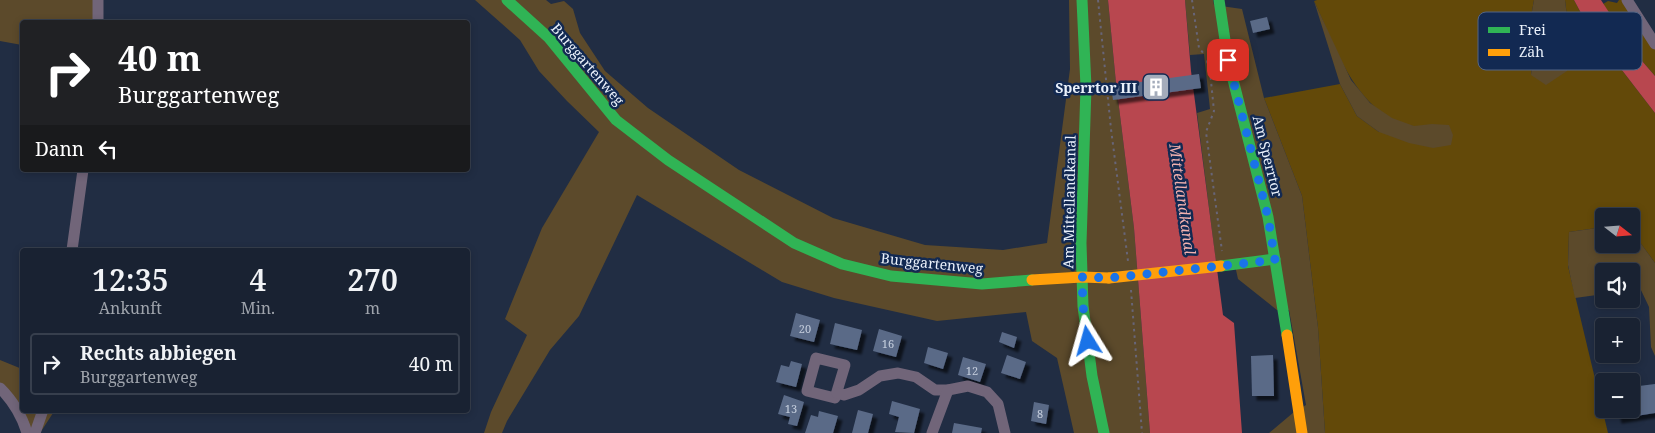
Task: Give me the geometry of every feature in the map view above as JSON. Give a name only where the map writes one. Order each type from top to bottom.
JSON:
[{"type":"street","points":[[98,0],[98,20]]},
{"type":"street","name":"Burggartenweg","points":[[507,0],[549,38],[616,120],[668,160],[794,243],[842,264],[891,276],[982,284],[1082,277],[1109,278],[1275,260]]},
{"type":"street","name":"Am Mittellandkanal","points":[[1082,0],[1086,86],[1081,243],[1082,277],[1084,315],[1092,376],[1104,433]]},
{"type":"street","name":"Am Sperrtor","points":[[1219,0],[1228,60],[1268,217],[1275,260]]},
{"type":"street","points":[[1627,0],[1635,12]]},
{"type":"street","points":[[1642,24],[1655,44]]},
{"type":"street","points":[[72,248],[83,172]]},
{"type":"street","points":[[1275,260],[1302,433]]},
{"type":"street","points":[[837,393],[844,395],[859,390],[880,376],[898,373],[916,377],[935,390],[948,390],[968,386],[987,392],[998,404],[1006,433]]},
{"type":"street","points":[[0,388],[7,395],[22,418],[27,433]]},
{"type":"street","points":[[932,433],[948,390]]},
{"type":"street","points":[[35,433],[41,413]]},
{"type":"lane","points":[[1209,62],[1228,60]]},
{"type":"path","points":[[1098,0],[1111,129],[1128,266]]},
{"type":"path","points":[[1192,0],[1198,48],[1209,62],[1214,111],[1206,132],[1222,253]]},
{"type":"path","points":[[1131,286],[1142,433]]},
{"type":"shaded area","points":[[0,0],[98,0],[98,20],[20,20],[20,45],[0,41]]},
{"type":"shaded area","points":[[475,0],[546,0],[551,4],[564,1],[573,9],[580,33],[605,71],[648,108],[739,170],[833,218],[925,245],[1003,250],[1047,243],[1070,69],[1069,0],[1108,0],[1134,228],[1150,433],[1074,433],[1057,358],[1032,341],[1026,312],[937,321],[834,298],[782,282],[637,195],[579,316],[550,350],[507,421],[502,433],[484,433],[491,412],[527,335],[505,319],[542,228],[599,132],[539,71],[520,40]]},
{"type":"shaded area","points":[[1185,0],[1213,0],[1214,5],[1242,9],[1264,98],[1302,196],[1318,328],[1325,433],[1269,433],[1294,412],[1306,405],[1289,310],[1277,310],[1238,279],[1234,261],[1216,263],[1197,113],[1210,109],[1204,54],[1190,55]]},
{"type":"shaded area","points":[[1534,0],[1532,12],[1478,12],[1478,70],[1532,70],[1531,75],[1537,70],[1622,70],[1655,113],[1655,263],[1640,242],[1640,208],[1595,208],[1595,228],[1569,232],[1568,266],[1595,379],[1595,418],[1604,418],[1608,433],[1325,433],[1318,328],[1302,196],[1264,98],[1340,84],[1357,116],[1379,132],[1417,126],[1393,119],[1376,108],[1362,93],[1340,58],[1314,1]]},
{"type":"shaded area","points":[[1534,0],[1565,0],[1566,12],[1532,12]]},
{"type":"shaded area","points":[[1565,0],[1574,0],[1580,12],[1566,12]]},
{"type":"shaded area","points":[[1619,0],[1627,0],[1635,12],[1608,12],[1603,4],[1608,1],[1617,3]]},
{"type":"shaded area","points":[[1314,1],[1351,80],[1370,103],[1392,118],[1414,126],[1449,125],[1453,135],[1451,145],[1433,148],[1409,143],[1379,132],[1357,116],[1340,84]]},
{"type":"shaded area","points":[[1642,24],[1655,44],[1655,76],[1642,61]]},
{"type":"shaded area","points":[[1532,70],[1567,70],[1546,85],[1531,75]]},
{"type":"shaded area","points":[[1595,228],[1595,253],[1640,253],[1640,242],[1655,263],[1655,356],[1651,347],[1649,307],[1640,288],[1640,263],[1595,263],[1595,295],[1575,298],[1568,265],[1569,232]]},
{"type":"shaded area","points":[[0,360],[20,368],[20,413],[53,413],[40,433],[27,433],[0,388]]},
{"type":"water","name":"Mittellandkanal","points":[[1108,0],[1185,0],[1191,71],[1223,315],[1234,323],[1242,433],[1150,433],[1134,228]]},
{"type":"water","points":[[1574,0],[1601,0],[1609,12],[1580,12]]},
{"type":"water","points":[[1642,61],[1655,76],[1655,113],[1622,70],[1642,70]]},
{"type":"building","points":[[1267,17],[1270,29],[1253,33],[1250,21]]},
{"type":"building","name":"Sperrtor III","points":[[1199,74],[1201,88],[1113,100],[1111,86]]},
{"type":"building","points":[[796,313],[820,320],[814,342],[790,336]]},
{"type":"building","points":[[835,323],[862,330],[857,350],[830,344]]},
{"type":"building","points":[[879,329],[902,336],[896,357],[873,351]]},
{"type":"building","points":[[1002,332],[1017,337],[1014,348],[999,342]]},
{"type":"building","points":[[928,347],[948,353],[943,369],[924,363]]},
{"type":"building","points":[[1007,355],[1026,362],[1020,379],[1001,373]]},
{"type":"building","points":[[1273,355],[1274,396],[1252,396],[1251,356]]},
{"type":"building","points":[[963,357],[986,364],[980,382],[958,375]]},
{"type":"building","points":[[791,361],[802,364],[796,387],[776,382],[781,365],[789,367]]},
{"type":"building","points":[[1655,384],[1655,413],[1640,415],[1640,386]]},
{"type":"building","points":[[784,395],[804,402],[797,426],[788,424],[790,417],[778,414]]},
{"type":"building","points":[[892,401],[920,409],[914,433],[895,432],[899,417],[889,414]]},
{"type":"building","points":[[1034,402],[1049,405],[1046,424],[1031,421]]},
{"type":"building","points":[[858,410],[873,414],[868,433],[852,433]]},
{"type":"building","points":[[819,411],[838,416],[833,433],[805,433],[811,415],[818,417]]},
{"type":"building","points":[[954,423],[982,428],[981,433],[952,433]]},
{"type":"traffic: fast","points":[[507,0],[549,38],[616,120],[668,160],[794,243],[842,264],[891,276],[982,284],[1032,280]]},
{"type":"traffic: fast","points":[[1082,0],[1086,87],[1081,243],[1083,306],[1092,376],[1104,433]]},
{"type":"traffic: fast","points":[[1219,0],[1228,60],[1268,217],[1287,335]]},
{"type":"traffic: fast","points":[[1221,266],[1275,259]]},
{"type":"traffic: slow","points":[[1109,278],[1221,266]]},
{"type":"traffic: slow","points":[[1032,280],[1082,277],[1109,278]]},
{"type":"traffic: slow","points":[[1287,335],[1302,433]]},
{"type":"place","name":"Sperrtor III","points":[[1156,87]]},
{"type":"route","points":[[1088,341],[1083,306],[1082,277],[1109,278],[1275,260],[1268,217],[1228,60]]}]
